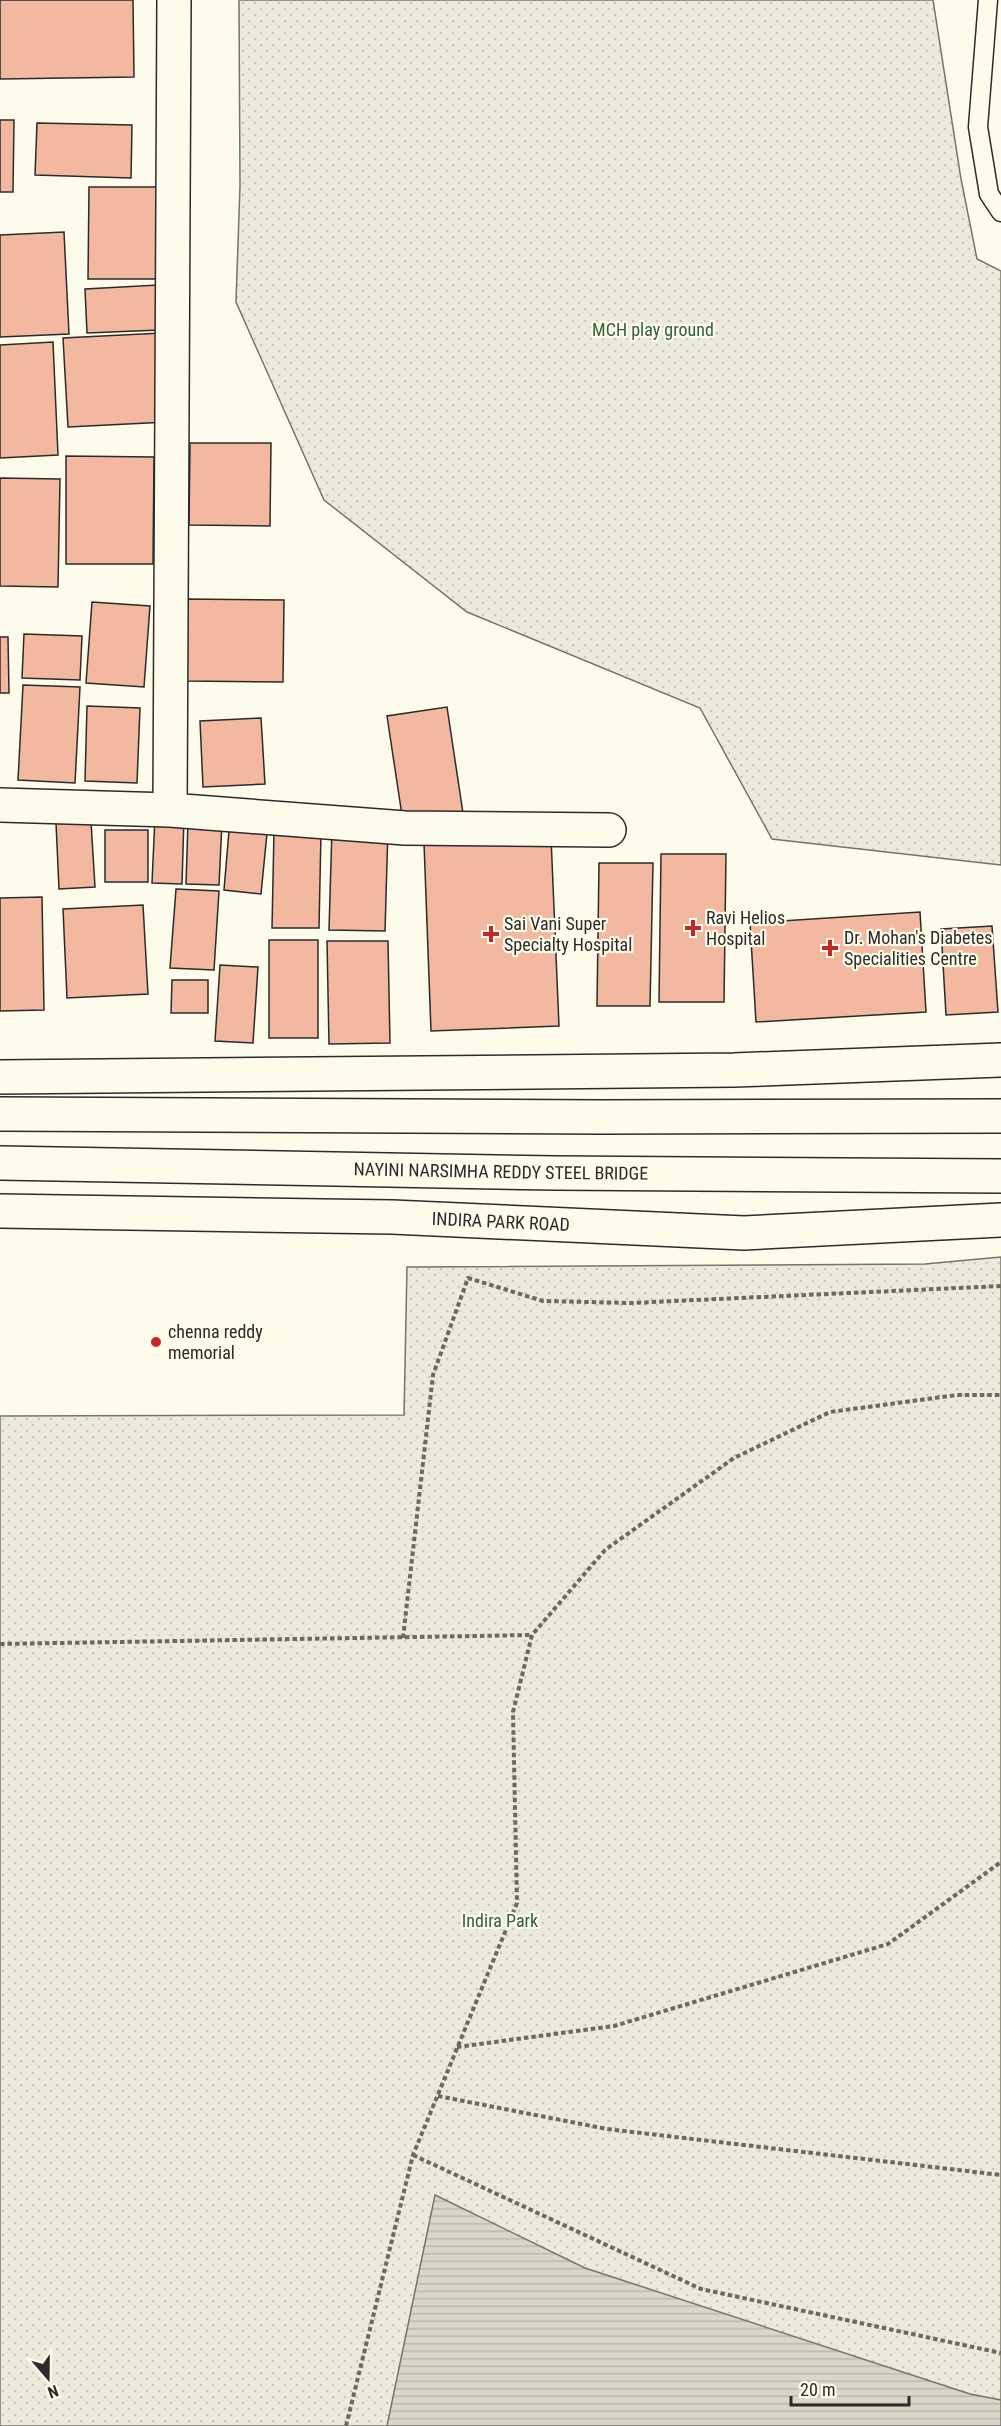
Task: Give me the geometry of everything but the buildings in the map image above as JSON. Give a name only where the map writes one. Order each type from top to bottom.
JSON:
[{"type":"main road","points":[[170,810],[174,0]]},
{"type":"main road","points":[[0,805],[170,810],[405,828],[609,830]]},
{"type":"main road","points":[[0,1077],[734,1070],[1001,1060]]},
{"type":"main road","points":[[0,1114],[590,1117],[1001,1116]]},
{"type":"main road","name":"NAYINI NARSIMHA REDDY STEEL BRIDGE","points":[[0,1163],[567,1173],[1001,1176]]},
{"type":"main road","name":"INDIRA PARK ROAD","points":[[8,1212],[392,1217],[744,1233],[1001,1220]]},
{"type":"lane","points":[[988,0],[978,127],[989,194],[1001,212]]},
{"type":"path","points":[[403,1638],[433,1375],[468,1278],[543,1301],[631,1303],[1001,1286]]},
{"type":"path","points":[[346,2426],[413,2155],[517,1902],[513,1712],[532,1635],[605,1550],[734,1458],[830,1412],[957,1395],[1001,1395]]},
{"type":"path","points":[[0,1644],[532,1635]]},
{"type":"path","points":[[457,2047],[614,2026],[888,1944],[1001,1862]]},
{"type":"path","points":[[437,2096],[607,2129],[1001,2175]]},
{"type":"path","points":[[413,2155],[701,2289],[1001,2353]]},
{"type":"green space","name":"MCH play ground","points":[[239,0],[933,0],[961,179],[977,259],[1001,271],[1001,865],[772,839],[700,708],[467,612],[324,500],[236,302],[240,186]]},
{"type":"green space","name":"Indira Park","points":[[1001,1257],[1001,2426],[0,2426],[0,1416],[404,1415],[407,1267],[925,1264]]},
{"type":"shaded area","points":[[435,2195],[585,2268],[970,2394],[1001,2400],[1001,2426],[387,2426]]},
{"type":"place","name":"Ravi Helios Hospital","points":[[693,928]]},
{"type":"place","name":"Sai Vani Super Specialty Hospital","points":[[491,934]]},
{"type":"place","name":"Dr. Mohan's Diabetes Specialities Centre","points":[[830,948]]},
{"type":"place","name":"chenna reddy memorial","points":[[156,1342]]}]
